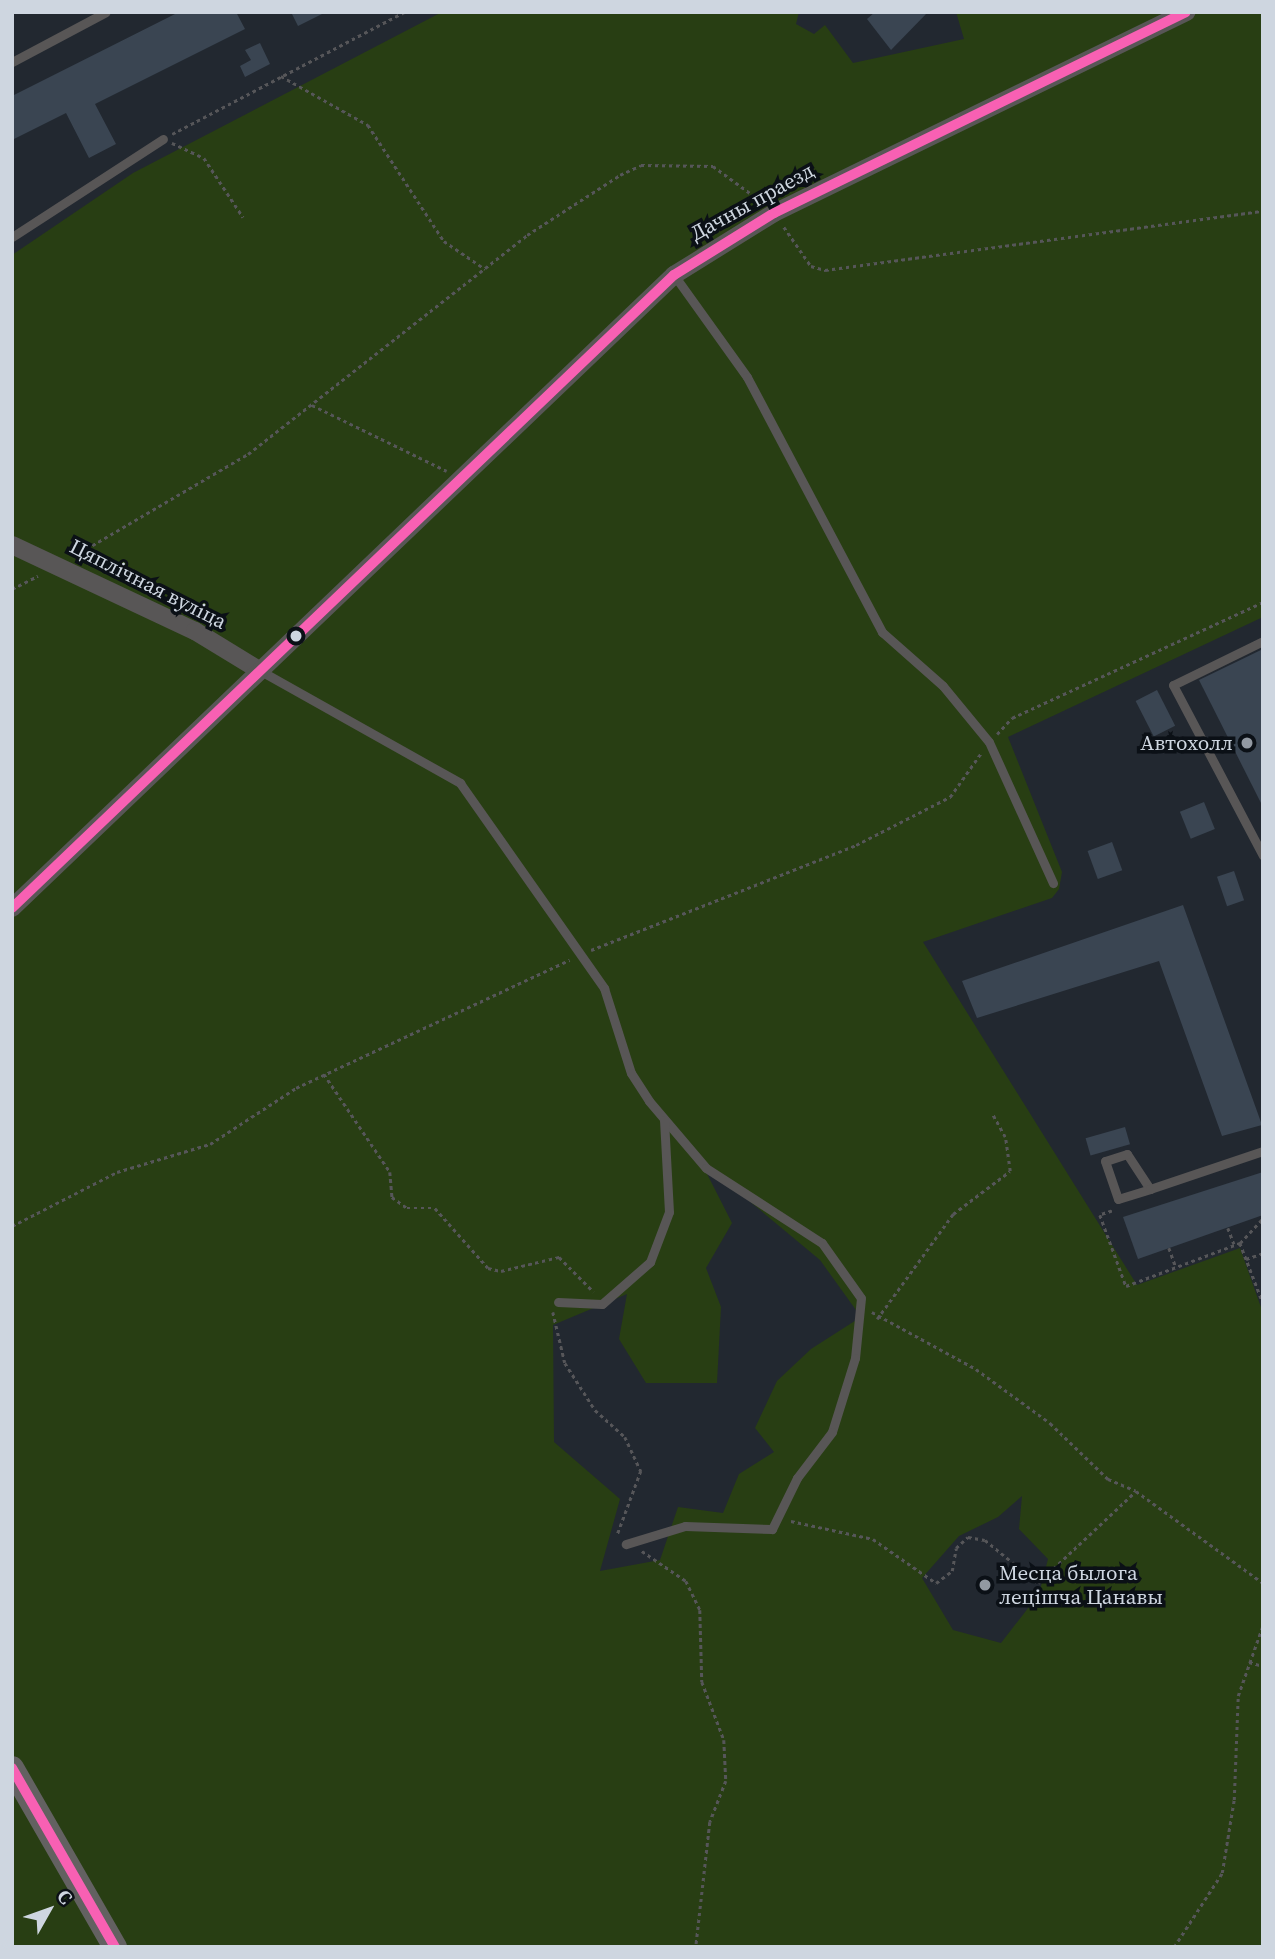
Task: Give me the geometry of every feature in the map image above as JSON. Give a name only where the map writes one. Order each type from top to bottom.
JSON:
[{"type":"street","name":"Дачны праезд","points":[[12,908],[459,477],[674,275],[774,213],[1187,12]]},
{"type":"street","name":"Цяплічная вуліца","points":[[12,545],[61,565],[260,670]]},
{"type":"street","points":[[12,1768],[115,1947]]},
{"type":"lane","points":[[12,62],[106,12]]},
{"type":"lane","points":[[12,237],[163,139]]},
{"type":"lane","points":[[674,275],[747,377],[882,632],[943,687],[989,742],[1053,883]]},
{"type":"lane","points":[[1263,641],[1174,685],[1263,856]]},
{"type":"lane","points":[[260,670],[460,783],[604,988],[631,1073],[664,1120],[706,1168],[822,1243],[861,1298],[855,1358],[832,1432],[797,1478],[772,1529],[685,1527],[626,1544]]},
{"type":"lane","points":[[558,1302],[602,1304],[650,1262],[670,1212],[664,1120]]},
{"type":"lane","points":[[1150,1189],[1127,1154],[1105,1161],[1118,1199],[1150,1189],[1263,1151]]},
{"type":"path","points":[[163,139],[404,12]]},
{"type":"path","points":[[281,76],[368,125],[444,241],[485,269]]},
{"type":"path","points":[[163,139],[204,158],[243,217]]},
{"type":"path","points":[[12,589],[61,565],[248,454],[485,269],[641,165],[713,166],[774,213],[811,266],[825,270],[1263,211]]},
{"type":"path","points":[[312,405],[459,477]]},
{"type":"path","points":[[12,1226],[117,1172],[211,1144],[324,1074],[582,954],[856,845],[950,797],[989,742],[1012,718],[1263,602]]},
{"type":"path","points":[[324,1074],[390,1172],[392,1197],[407,1208],[435,1208],[488,1268],[502,1271],[559,1257],[583,1275],[602,1304]]},
{"type":"path","points":[[877,1319],[953,1214],[1010,1171],[1005,1137],[993,1115]]},
{"type":"path","points":[[1122,1208],[1100,1215],[1126,1286],[1240,1243],[1263,1218]]},
{"type":"path","points":[[1228,1228],[1234,1245]]},
{"type":"path","points":[[1240,1243],[1263,1303]]},
{"type":"path","points":[[1169,1248],[1176,1267]]},
{"type":"path","points":[[1246,1259],[1263,1253]]},
{"type":"path","points":[[861,1298],[877,1319],[902,1325],[976,1369],[1050,1423],[1108,1479],[1136,1491],[1263,1583]]},
{"type":"path","points":[[558,1302],[552,1314],[565,1363],[595,1410],[625,1437],[641,1471],[617,1534],[618,1545],[626,1544],[686,1581],[701,1610],[702,1682],[724,1740],[726,1782],[710,1822],[696,1947]]},
{"type":"path","points":[[772,1529],[798,1519],[873,1539],[936,1583],[952,1571],[956,1548],[968,1537],[985,1540],[1038,1583],[1136,1491]]},
{"type":"path","points":[[1174,1947],[1222,1873],[1234,1800],[1238,1696],[1263,1625]]},
{"type":"path","points":[[1250,1662],[1263,1666]]},
{"type":"green space","points":[[442,12],[799,12],[796,24],[814,34],[825,25],[853,63],[964,39],[956,12],[1263,12],[1263,617],[1008,737],[1062,872],[1059,889],[1052,898],[923,942],[1137,1285],[1240,1248],[1263,1313],[1263,1947],[12,1947],[12,255],[133,173]],"holes":[[[700,1160],[820,1260],[861,1317],[811,1349],[777,1381],[755,1428],[774,1452],[739,1474],[723,1513],[678,1507],[660,1560],[600,1571],[620,1499],[554,1442],[553,1325],[627,1294],[619,1339],[646,1383],[717,1383],[721,1307],[706,1268],[732,1223]],[[1022,1496],[1019,1529],[1048,1559],[1039,1594],[1001,1643],[953,1630],[922,1578],[959,1536],[998,1517]]]},
{"type":"building","points":[[179,12],[236,12],[245,29],[95,104],[116,144],[89,158],[66,113],[12,140],[12,96]]},
{"type":"building","points":[[291,12],[326,12],[298,26]]},
{"type":"building","points":[[875,12],[928,12],[891,50],[867,19]]},
{"type":"building","points":[[260,43],[270,64],[245,77],[240,66],[251,60],[245,50]]},
{"type":"building","name":"Автохолл","points":[[1263,649],[1263,807],[1199,680]]},
{"type":"building","points":[[1157,690],[1175,726],[1154,737],[1136,701]]},
{"type":"building","points":[[1204,802],[1215,829],[1191,839],[1180,812]]},
{"type":"building","points":[[1112,842],[1122,870],[1098,879],[1088,851]]},
{"type":"building","points":[[1234,871],[1244,900],[1227,906],[1217,877]]},
{"type":"building","points":[[1183,905],[1262,1125],[1222,1136],[1159,961],[977,1018],[962,981]]},
{"type":"building","points":[[1125,1127],[1130,1144],[1091,1156],[1086,1138]]},
{"type":"building","points":[[1263,1172],[1263,1215],[1138,1259],[1123,1217]]},
{"type":"transit line","points":[[12,908],[674,275],[774,213],[1186,12]]},
{"type":"transit line","points":[[12,1768],[115,1947]]},
{"type":"place","name":"Автохолл","points":[[1247,743]]},
{"type":"place","name":"Месца былога лецішча Цанавы","points":[[985,1585]]}]
